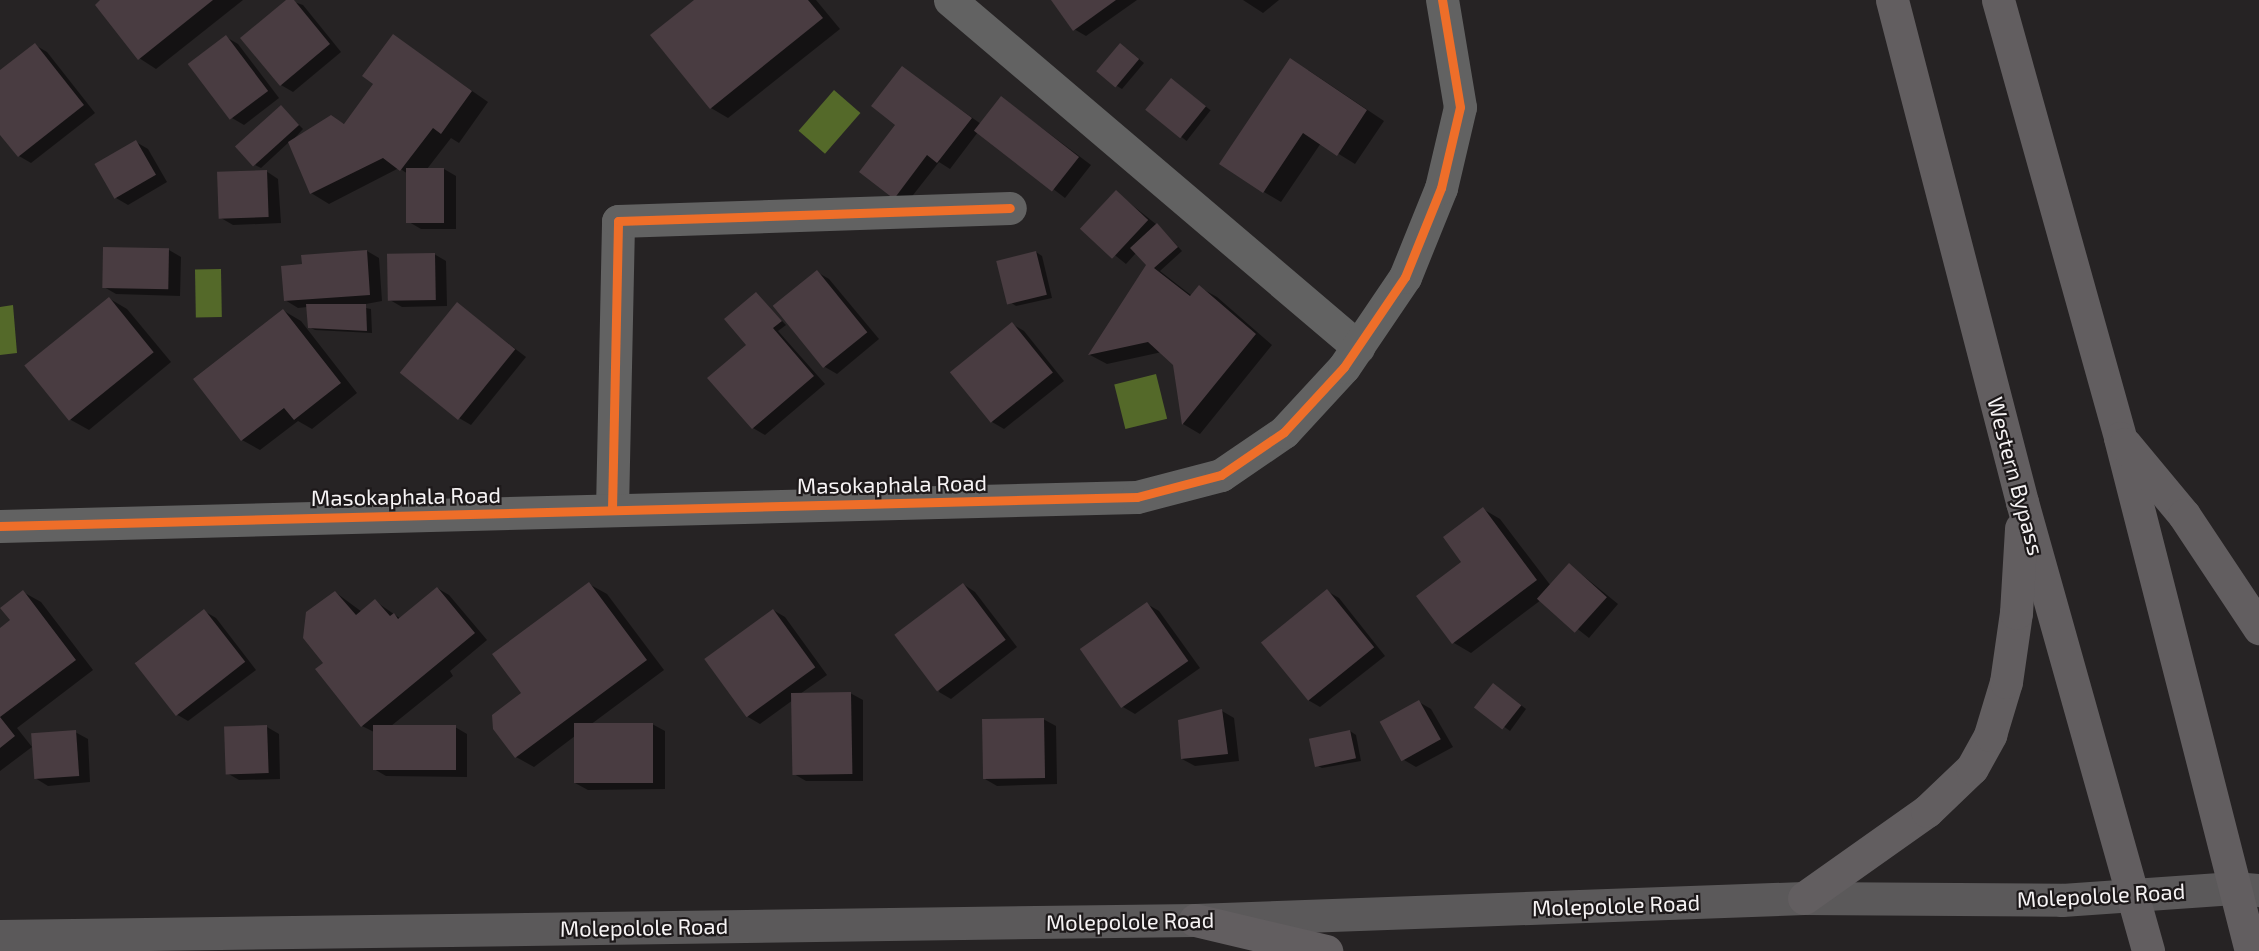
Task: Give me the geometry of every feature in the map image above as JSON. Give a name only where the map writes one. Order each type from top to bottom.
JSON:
[{"type":"highway","name":"Western Bypass","points":[[1892,0],[2022,502],[2148,951]]},
{"type":"highway","points":[[1998,0],[2246,889],[2252,951]]},
{"type":"highway","points":[[2120,438],[2184,515],[2259,628]]},
{"type":"highway","points":[[1804,898],[1927,811],[1972,768],[1990,735],[2006,682],[2016,613],[2022,502]]},
{"type":"highway","points":[[1195,920],[1326,951]]},
{"type":"main road","name":"Molepolole Road","points":[[0,936],[1195,920],[1804,898],[2062,900],[2246,889]]},
{"type":"street","points":[[950,0],[1358,347]]},
{"type":"street","name":"Masokaphala Road","points":[[0,526],[1137,498],[1221,475],[1275,438],[1344,367],[1405,277],[1441,188],[1460,107],[1442,0]]},
{"type":"street","points":[[612,510],[618,221],[1010,208]]},
{"type":"shaded area","points":[[834,90],[860,113],[825,154],[799,131]]},
{"type":"shaded area","points":[[195,269],[221,269],[222,317],[196,317]]},
{"type":"shaded area","points":[[13,305],[17,353],[0,355],[0,307]]},
{"type":"shaded area","points":[[1156,374],[1167,419],[1125,429],[1114,384]]},
{"type":"building","points":[[100,0],[213,0],[138,60],[95,5]]},
{"type":"building","points":[[286,0],[294,0],[330,44],[280,86],[240,38]]},
{"type":"building","points":[[694,0],[808,0],[823,18],[710,109],[650,35]]},
{"type":"building","points":[[1051,0],[1116,0],[1073,31]]},
{"type":"building","points":[[393,34],[472,91],[441,134],[433,128],[400,171],[383,158],[310,194],[288,142],[331,115],[344,124],[373,84],[362,76]]},
{"type":"building","points":[[226,35],[268,91],[230,120],[188,64]]},
{"type":"building","points":[[35,43],[84,105],[18,157],[0,135],[0,70]]},
{"type":"building","points":[[1120,43],[1139,59],[1115,87],[1096,71]]},
{"type":"building","points":[[1290,58],[1367,110],[1337,156],[1303,133],[1263,193],[1219,164]]},
{"type":"building","points":[[902,66],[972,118],[937,163],[927,155],[894,199],[859,172],[895,125],[871,106]]},
{"type":"building","points":[[1171,78],[1206,106],[1180,138],[1145,110]]},
{"type":"building","points":[[1001,96],[1079,157],[1052,192],[974,131]]},
{"type":"building","points":[[281,105],[299,125],[253,167],[235,146]]},
{"type":"building","points":[[136,140],[156,175],[114,199],[94,164]]},
{"type":"building","points":[[406,168],[444,168],[444,223],[406,223]]},
{"type":"building","points":[[267,170],[269,217],[219,219],[217,172]]},
{"type":"building","points":[[1116,190],[1148,220],[1112,259],[1080,229]]},
{"type":"building","points":[[1157,223],[1178,247],[1154,268],[1190,296],[1199,285],[1256,334],[1182,425],[1173,365],[1148,342],[1088,355],[1146,265],[1130,248]]},
{"type":"building","points":[[103,247],[169,248],[168,289],[102,288]]},
{"type":"building","points":[[367,250],[370,295],[284,301],[281,266],[302,264],[301,255]]},
{"type":"building","points":[[1036,251],[1047,295],[1007,305],[996,261]]},
{"type":"building","points":[[435,253],[436,300],[388,301],[387,254]]},
{"type":"building","points":[[817,270],[867,332],[823,368],[773,306]]},
{"type":"building","points":[[756,292],[782,321],[773,328],[814,376],[752,429],[707,378],[746,345],[724,319]]},
{"type":"building","points":[[109,297],[154,352],[69,421],[24,366]]},
{"type":"building","points":[[457,302],[515,349],[458,420],[400,373]]},
{"type":"building","points":[[306,304],[366,304],[367,331],[308,328]]},
{"type":"building","points":[[283,309],[341,383],[294,420],[284,408],[241,441],[193,379]]},
{"type":"building","points":[[1012,322],[1053,373],[991,423],[950,372]]},
{"type":"building","points":[[1483,507],[1537,580],[1452,644],[1416,596],[1461,562],[1443,537]]},
{"type":"building","points":[[1569,563],[1607,597],[1575,633],[1537,599]]},
{"type":"building","points":[[589,582],[647,660],[515,758],[493,729],[492,715],[521,693],[492,654]]},
{"type":"building","points":[[963,583],[1006,640],[937,691],[894,635]]},
{"type":"building","points":[[437,587],[475,633],[361,727],[315,669],[323,663],[303,638],[306,612],[335,591],[356,615],[375,599],[390,616],[394,613],[398,619]]},
{"type":"building","points":[[1327,589],[1374,647],[1308,701],[1261,642]]},
{"type":"building","points":[[23,590],[76,660],[0,717],[0,628],[10,620],[0,608]]},
{"type":"building","points":[[1147,602],[1188,661],[1121,708],[1080,649]]},
{"type":"building","points":[[204,609],[245,662],[176,716],[135,663]]},
{"type":"building","points":[[773,609],[815,667],[747,717],[704,659]]},
{"type":"building","points":[[1493,683],[1521,705],[1502,730],[1474,707]]},
{"type":"building","points":[[851,692],[852,774],[792,775],[791,693]]},
{"type":"building","points":[[1419,700],[1441,739],[1401,761],[1380,722]]},
{"type":"building","points":[[1222,709],[1228,754],[1181,759],[1178,720]]},
{"type":"building","points":[[0,717],[15,736],[0,748]]},
{"type":"building","points":[[1044,718],[1045,778],[983,779],[982,719]]},
{"type":"building","points":[[574,723],[653,723],[653,783],[574,783]]},
{"type":"building","points":[[267,725],[269,773],[226,774],[224,727]]},
{"type":"building","points":[[373,725],[456,725],[456,770],[373,770]]},
{"type":"building","points":[[76,730],[79,776],[34,779],[31,733]]},
{"type":"building","points":[[1350,730],[1356,758],[1315,767],[1309,739]]},
{"type":"cycle path","points":[[0,526],[1137,497],[1221,475],[1284,432],[1344,367],[1405,277],[1441,188],[1460,107],[1442,0]]},
{"type":"cycle path","points":[[612,510],[618,221],[1010,208]]}]
